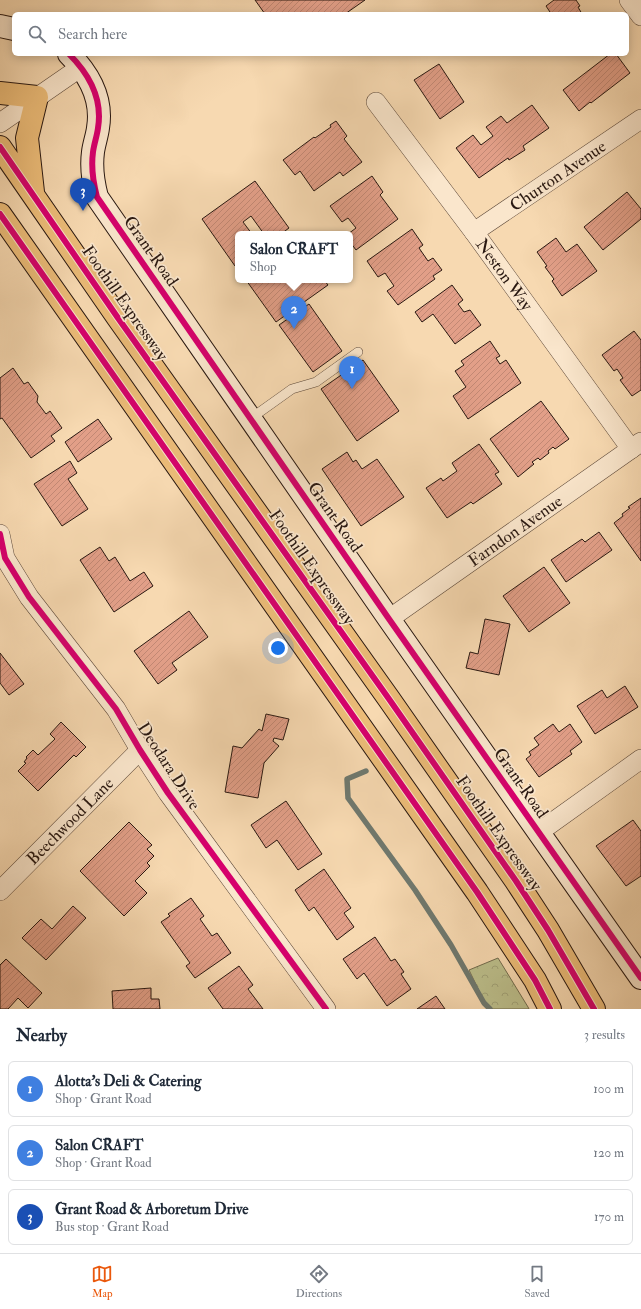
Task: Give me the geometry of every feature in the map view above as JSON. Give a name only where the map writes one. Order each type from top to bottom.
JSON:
[{"type":"highway","points":[[0,93],[36,97],[27,138],[33,195]]},
{"type":"highway","name":"Foothill Expressway","points":[[0,147],[516,881],[566,958],[594,1009]]},
{"type":"highway","points":[[1,217],[477,892],[535,980],[550,1009]]},
{"type":"street","points":[[629,0],[641,16]]},
{"type":"street","points":[[0,26],[12,29]]},
{"type":"street","points":[[0,123],[36,97],[75,60]]},
{"type":"street","name":"Grant Road","points":[[75,60],[89,78],[98,98],[99,126],[93,152],[92,175],[97,197],[389,619],[641,978]]},
{"type":"street","name":"Neston Way","points":[[376,102],[636,445]]},
{"type":"street","name":"Churton Avenue","points":[[474,232],[641,119]]},
{"type":"street","name":"Farndon Avenue","points":[[389,619],[636,445]]},
{"type":"street","name":"Deodara Drive","points":[[0,534],[5,558],[29,597],[116,709],[168,793],[326,1009]]},
{"type":"street","name":"Beechwood Lane","points":[[0,891],[140,750]]},
{"type":"street","points":[[539,832],[641,759]]},
{"type":"lane","points":[[250,419],[292,389],[316,382],[358,352]]},
{"type":"green space","points":[[498,958],[529,1009],[488,1009],[469,970]]},
{"type":"building","points":[[255,0],[365,0],[348,12],[264,12]]},
{"type":"building","points":[[554,0],[576,0],[580,6],[578,7],[581,12],[550,12],[546,6]]},
{"type":"building","points":[[607,56],[617,56],[630,73],[579,111],[563,90]]},
{"type":"building","points":[[439,64],[464,102],[440,119],[414,80]]},
{"type":"building","points":[[532,105],[549,128],[523,146],[525,150],[509,160],[508,158],[479,178],[456,148],[473,135],[481,145],[493,136],[486,127],[501,116],[507,123]]},
{"type":"building","points":[[336,121],[347,136],[344,139],[362,162],[343,176],[340,172],[314,191],[300,171],[295,175],[283,160],[314,137],[315,138],[331,127],[330,125]]},
{"type":"building","points":[[372,176],[383,192],[380,195],[398,219],[356,250],[353,246],[352,231],[356,228],[348,218],[342,222],[330,206]]},
{"type":"building","points":[[255,181],[289,228],[285,231],[262,231],[251,216],[243,222],[250,231],[235,231],[235,266],[202,219]]},
{"type":"building","points":[[627,192],[641,209],[641,219],[603,250],[584,227]]},
{"type":"building","points":[[412,229],[423,245],[419,248],[428,261],[433,258],[442,270],[433,276],[435,279],[398,305],[387,291],[394,286],[385,273],[378,277],[367,261]]},
{"type":"building","points":[[556,238],[566,252],[577,244],[597,271],[562,296],[552,281],[554,279],[545,267],[547,266],[537,252]]},
{"type":"building","points":[[248,283],[326,283],[328,285],[276,322]]},
{"type":"building","points":[[452,285],[463,300],[458,304],[464,312],[470,310],[481,325],[455,344],[433,314],[422,322],[415,312]]},
{"type":"building","points":[[309,304],[342,351],[313,372],[279,325]]},
{"type":"building","points":[[634,331],[641,340],[641,390],[632,396],[620,380],[623,378],[617,369],[614,371],[602,355]]},
{"type":"building","points":[[490,341],[500,356],[496,358],[500,364],[506,360],[521,383],[468,419],[453,396],[466,387],[455,371],[464,365],[461,361]]},
{"type":"building","points":[[363,360],[399,411],[357,441],[321,389]]},
{"type":"building","points":[[13,368],[24,384],[28,382],[38,396],[37,402],[46,414],[50,411],[62,428],[51,436],[55,441],[31,458],[2,418],[0,419],[0,378]]},
{"type":"building","points":[[541,401],[569,439],[555,449],[553,447],[548,451],[549,453],[540,460],[538,458],[532,462],[534,464],[518,477],[490,439]]},
{"type":"building","points":[[98,419],[112,439],[78,462],[65,442]]},
{"type":"building","points":[[479,444],[499,472],[495,474],[502,484],[473,504],[471,502],[447,518],[426,488],[441,478],[443,481],[457,471],[452,463]]},
{"type":"building","points":[[347,452],[353,462],[356,460],[362,469],[377,459],[404,497],[361,526],[322,469]]},
{"type":"building","points":[[70,461],[77,473],[68,479],[88,509],[62,526],[34,484]]},
{"type":"building","points":[[641,498],[641,561],[614,523],[630,508],[628,507]]},
{"type":"building","points":[[599,532],[612,550],[566,582],[551,560],[582,539],[585,542]]},
{"type":"building","points":[[100,547],[109,561],[115,557],[130,581],[144,572],[153,586],[114,612],[80,560]]},
{"type":"building","points":[[544,567],[570,603],[529,632],[503,596]]},
{"type":"building","points":[[189,611],[208,637],[172,663],[177,670],[158,684],[134,651]]},
{"type":"building","points":[[485,619],[510,624],[499,675],[466,668],[470,652],[478,654]]},
{"type":"building","points":[[0,653],[24,684],[9,695],[0,683]]},
{"type":"building","points":[[625,686],[638,707],[595,734],[577,706],[602,690],[607,698]]},
{"type":"building","points":[[266,714],[289,719],[283,740],[274,738],[273,741],[279,746],[264,763],[258,798],[225,792],[233,746],[242,748],[259,729],[262,731]]},
{"type":"building","points":[[61,722],[86,747],[76,757],[74,755],[38,791],[18,771],[26,763],[24,762],[27,758],[26,757],[33,750],[38,755],[55,739],[50,734]]},
{"type":"building","points":[[553,724],[559,732],[570,724],[582,742],[570,751],[572,754],[539,777],[526,759],[531,755],[529,752],[539,745],[534,738]]},
{"type":"building","points":[[286,801],[322,854],[298,870],[277,840],[266,848],[251,825]]},
{"type":"building","points":[[633,820],[641,831],[641,876],[626,886],[596,846]]},
{"type":"building","points":[[129,822],[152,845],[147,849],[154,856],[147,863],[150,866],[135,881],[147,893],[124,916],[80,871]]},
{"type":"building","points":[[324,869],[351,908],[344,913],[354,927],[337,940],[314,907],[309,911],[295,890]]},
{"type":"building","points":[[191,898],[204,916],[200,919],[212,936],[217,933],[231,953],[195,978],[186,966],[190,963],[161,922],[170,916],[168,914]]},
{"type":"building","points":[[73,906],[86,918],[46,960],[22,938],[41,919],[52,929]]},
{"type":"building","points":[[375,937],[391,961],[395,959],[404,972],[401,974],[411,989],[387,1006],[364,973],[357,979],[343,959]]},
{"type":"building","points":[[6,959],[42,993],[28,1008],[18,998],[8,1009],[0,1009],[0,965]]},
{"type":"building","points":[[239,966],[253,985],[248,989],[263,1009],[223,1009],[208,988]]},
{"type":"building","points":[[151,988],[151,999],[159,999],[160,1009],[113,1009],[112,991]]},
{"type":"building","points":[[436,996],[445,1009],[417,1009]]},
{"type":"waterway","points":[[366,771],[347,779],[348,798],[415,890],[451,945],[484,1003],[490,1009]]},
{"type":"cycle path","points":[[71,56],[83,70],[93,87],[98,107],[98,128],[93,149],[92,163],[93,180],[97,197],[389,619],[641,978]]},
{"type":"cycle path","points":[[0,147],[118,318],[389,699],[516,881],[548,930],[594,1009]]},
{"type":"cycle path","points":[[0,214],[477,892],[535,980],[550,1009]]},
{"type":"cycle path","points":[[0,534],[5,558],[29,597],[116,709],[168,793],[326,1009]]},
{"type":"place","name":"Grant Road & Arboretum Drive","points":[[83,211]]},
{"type":"place","name":"Salon CRAFT","points":[[294,329]]},
{"type":"place","name":"Alotta's Deli & Catering","points":[[352,389]]}]
